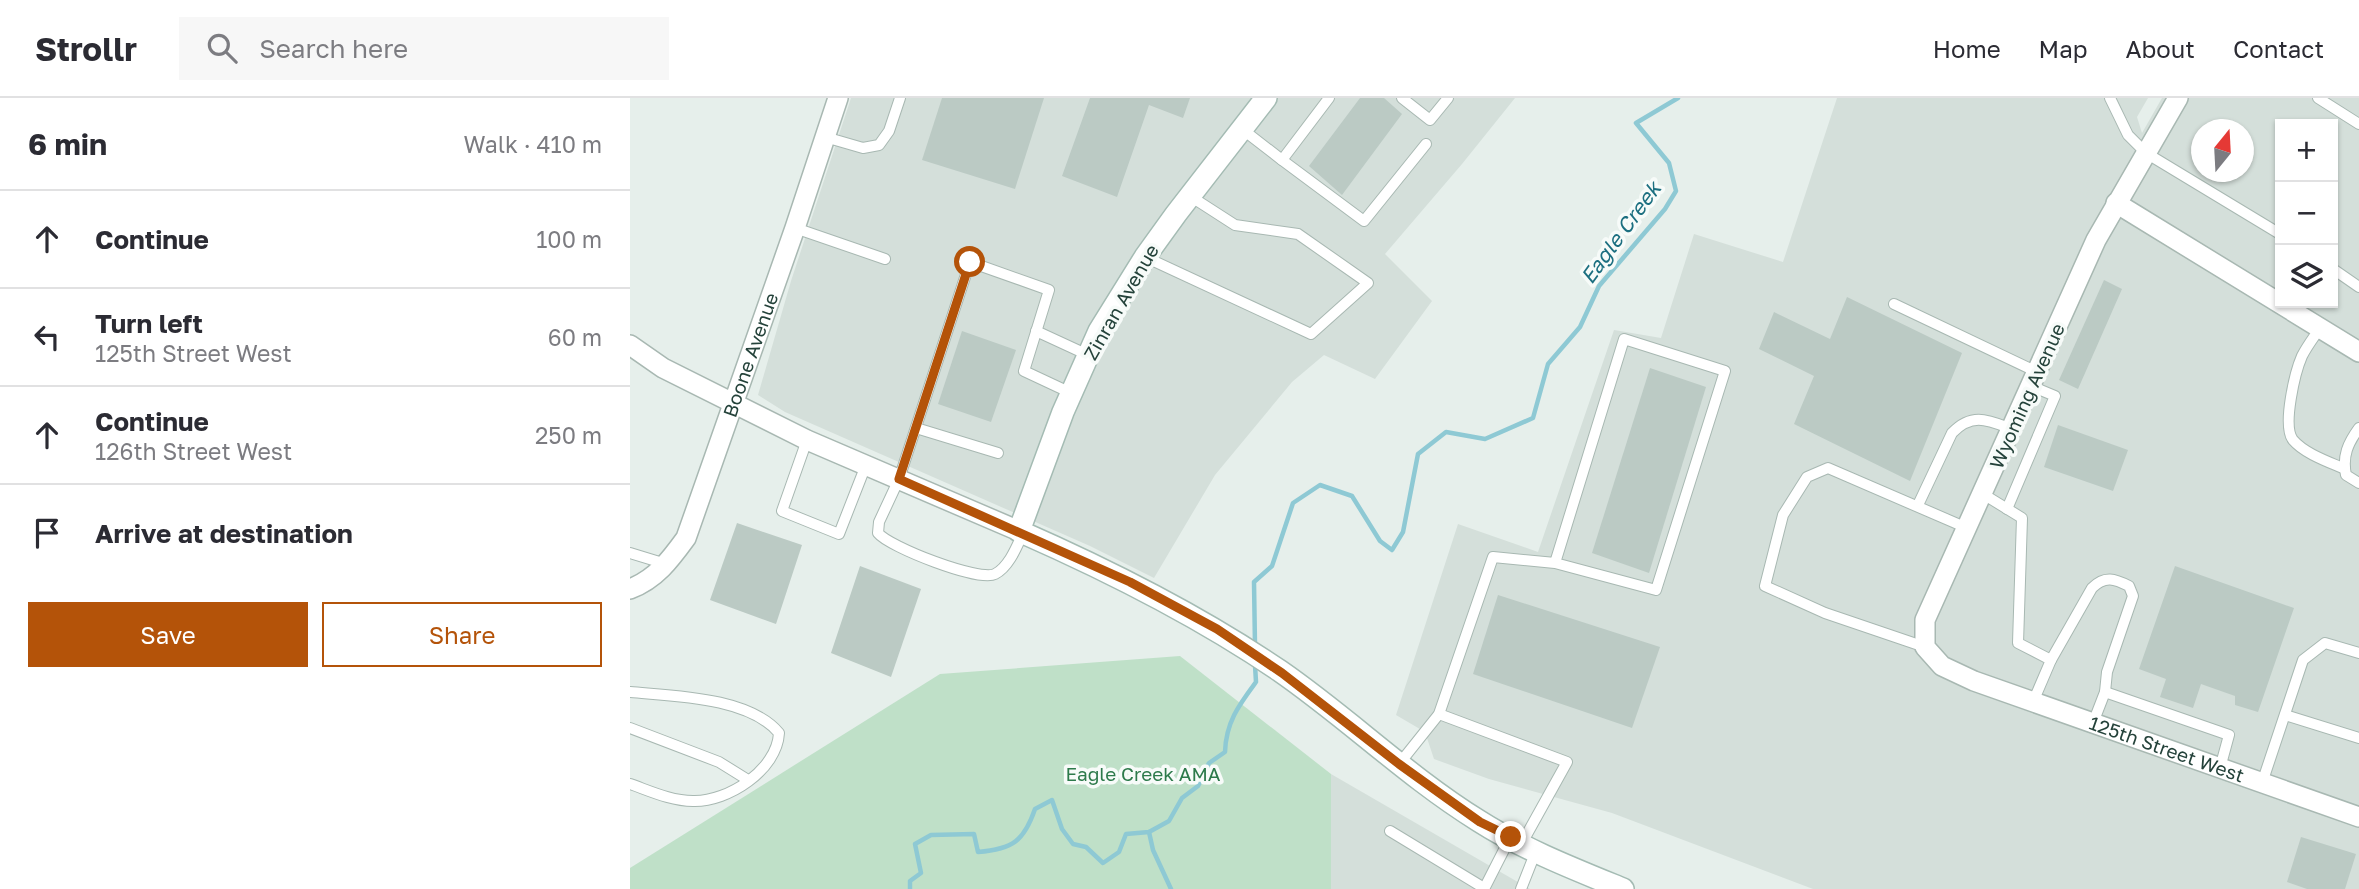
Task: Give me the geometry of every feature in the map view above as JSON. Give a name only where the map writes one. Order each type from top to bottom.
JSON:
[{"type":"street","name":"Boone Avenue","points":[[630,589],[645,584],[667,565],[686,538],[838,98]]},
{"type":"street","name":"Zinran Avenue","points":[[1021,532],[1072,393],[1099,331],[1145,257],[1266,98]]},
{"type":"street","name":"Wyoming Avenue","points":[[1925,647],[1925,620],[2096,240],[2178,98]]},
{"type":"street","points":[[2116,203],[2359,352]]},
{"type":"street","points":[[630,345],[663,368],[807,440],[1130,582],[1217,629],[1282,673],[1399,764],[1480,822],[1623,889]]},
{"type":"street","name":"125th Street West","points":[[1925,647],[1942,666],[1974,681],[2359,817]]},
{"type":"lane","points":[[825,136],[863,148],[879,145],[890,131],[900,98]]},
{"type":"lane","points":[[1282,160],[1329,98]]},
{"type":"lane","points":[[1402,98],[1430,120],[1448,98]]},
{"type":"lane","points":[[2110,98],[2128,135],[2146,153],[2275,231]]},
{"type":"lane","points":[[2318,98],[2359,124]]},
{"type":"lane","points":[[1242,129],[1364,221],[1426,144]]},
{"type":"lane","points":[[1145,257],[1311,334],[1368,283],[1298,234],[1235,225],[1190,195]]},
{"type":"lane","points":[[795,228],[885,259]]},
{"type":"lane","points":[[1021,532],[1013,554],[998,573],[989,576],[976,575],[909,551],[884,540],[878,533],[883,511],[899,479],[970,262],[1049,290],[1024,372],[1072,393]]},
{"type":"lane","points":[[2338,272],[2359,287]]},
{"type":"lane","points":[[1894,303],[2034,379],[2055,396],[2007,509]]},
{"type":"lane","points":[[2320,328],[2303,352],[2287,420],[2294,441],[2345,470]]},
{"type":"lane","points":[[1037,331],[1088,355]]},
{"type":"lane","points":[[1399,764],[1439,714],[1493,556],[1555,563],[1656,590],[1725,371],[1624,340],[1555,563]]},
{"type":"lane","points":[[1917,505],[1952,433],[1960,424],[1987,419],[2012,429]]},
{"type":"lane","points":[[916,428],[998,453]]},
{"type":"lane","points":[[2359,428],[2343,462],[2347,475],[2359,483]]},
{"type":"lane","points":[[807,440],[782,511],[839,534],[866,465]]},
{"type":"lane","points":[[1925,647],[1825,613],[1765,586],[1783,515],[1807,477],[1828,468],[1968,528]]},
{"type":"lane","points":[[1983,494],[2022,518],[2018,643],[2051,660]]},
{"type":"lane","points":[[630,553],[667,565]]},
{"type":"lane","points":[[2033,702],[2051,660],[2092,588],[2099,581],[2108,578],[2129,586],[2133,596],[2107,672],[2105,692],[2093,723]]},
{"type":"lane","points":[[2262,783],[2303,660],[2325,643],[2359,653]]},
{"type":"lane","points":[[630,692],[679,695],[726,705],[761,718],[779,733],[778,746],[770,761],[748,780],[713,800],[691,802],[630,784]]},
{"type":"lane","points":[[2105,692],[2229,735],[2220,768]]},
{"type":"lane","points":[[1390,831],[1484,889],[1523,844],[1567,762],[1439,714]]},
{"type":"lane","points":[[2285,715],[2359,738]]},
{"type":"lane","points":[[630,728],[719,762],[748,780]]},
{"type":"lane","points":[[1521,889],[1523,844]]},
{"type":"shaded area","points":[[851,98],[1515,98],[1385,254],[1432,301],[1375,379],[1324,355],[1292,382],[1215,475],[1154,578],[1090,546],[785,412],[758,395],[791,281]]},
{"type":"shaded area","points":[[1837,98],[2148,98],[2137,117],[2142,133],[2162,98],[2359,98],[2359,889],[1813,889],[1612,813],[1489,779],[1434,759],[1425,732],[1396,715],[1458,524],[1538,552],[1614,330],[1661,338],[1694,234],[1783,262]]},
{"type":"shaded area","points":[[1331,774],[1530,889],[1331,889]]},
{"type":"green space","name":"Eagle Creek AMA","points":[[1180,656],[1331,774],[1331,889],[630,889],[630,868],[940,674]]},
{"type":"building","points":[[942,98],[1044,98],[1015,189],[922,160]]},
{"type":"building","points":[[1090,98],[1190,98],[1183,118],[1149,105],[1117,197],[1062,176]]},
{"type":"building","points":[[1360,98],[1384,98],[1402,114],[1342,195],[1309,166]]},
{"type":"building","points":[[2104,280],[2122,289],[2078,389],[2059,380]]},
{"type":"building","points":[[1847,297],[1962,353],[1910,481],[1794,424],[1814,376],[1759,349],[1774,312],[1830,339]]},
{"type":"building","points":[[962,331],[1016,350],[991,422],[938,404]]},
{"type":"building","points":[[1650,368],[1706,387],[1649,573],[1592,553]]},
{"type":"building","points":[[2058,425],[2128,450],[2113,491],[2044,467]]},
{"type":"building","points":[[737,523],[802,545],[776,624],[710,600]]},
{"type":"building","points":[[860,566],[921,589],[891,677],[831,653]]},
{"type":"building","points":[[2175,566],[2294,608],[2258,712],[2235,705],[2235,696],[2201,684],[2193,708],[2160,697],[2166,679],[2139,669]]},
{"type":"building","points":[[1498,595],[1660,647],[1632,728],[1473,674]]},
{"type":"building","points":[[2301,837],[2356,854],[2345,889],[2307,889],[2287,882]]},
{"type":"waterway","name":"Eagle Creek","points":[[1255,646],[1254,582],[1272,566],[1293,503],[1320,485],[1352,496],[1380,541],[1392,550],[1403,532],[1418,454],[1446,432],[1485,439],[1533,418],[1548,364],[1580,327],[1599,286],[1665,209],[1676,191],[1669,163],[1636,123],[1678,98]]},
{"type":"waterway","name":"Eagle Creek","points":[[910,889],[910,881],[921,873],[915,844],[931,835],[974,834],[978,852],[1000,849],[1016,841],[1026,829],[1035,809],[1052,800],[1062,829],[1073,844],[1086,847],[1103,863],[1119,852],[1126,834],[1149,832],[1169,821],[1182,798],[1198,786],[1209,763],[1225,752],[1231,723],[1256,682],[1255,665]]},
{"type":"waterway","points":[[1149,832],[1153,850],[1171,889]]},
{"type":"route","points":[[970,262],[899,479],[1130,582],[1217,629],[1282,673],[1399,764],[1480,822],[1511,837]]}]
